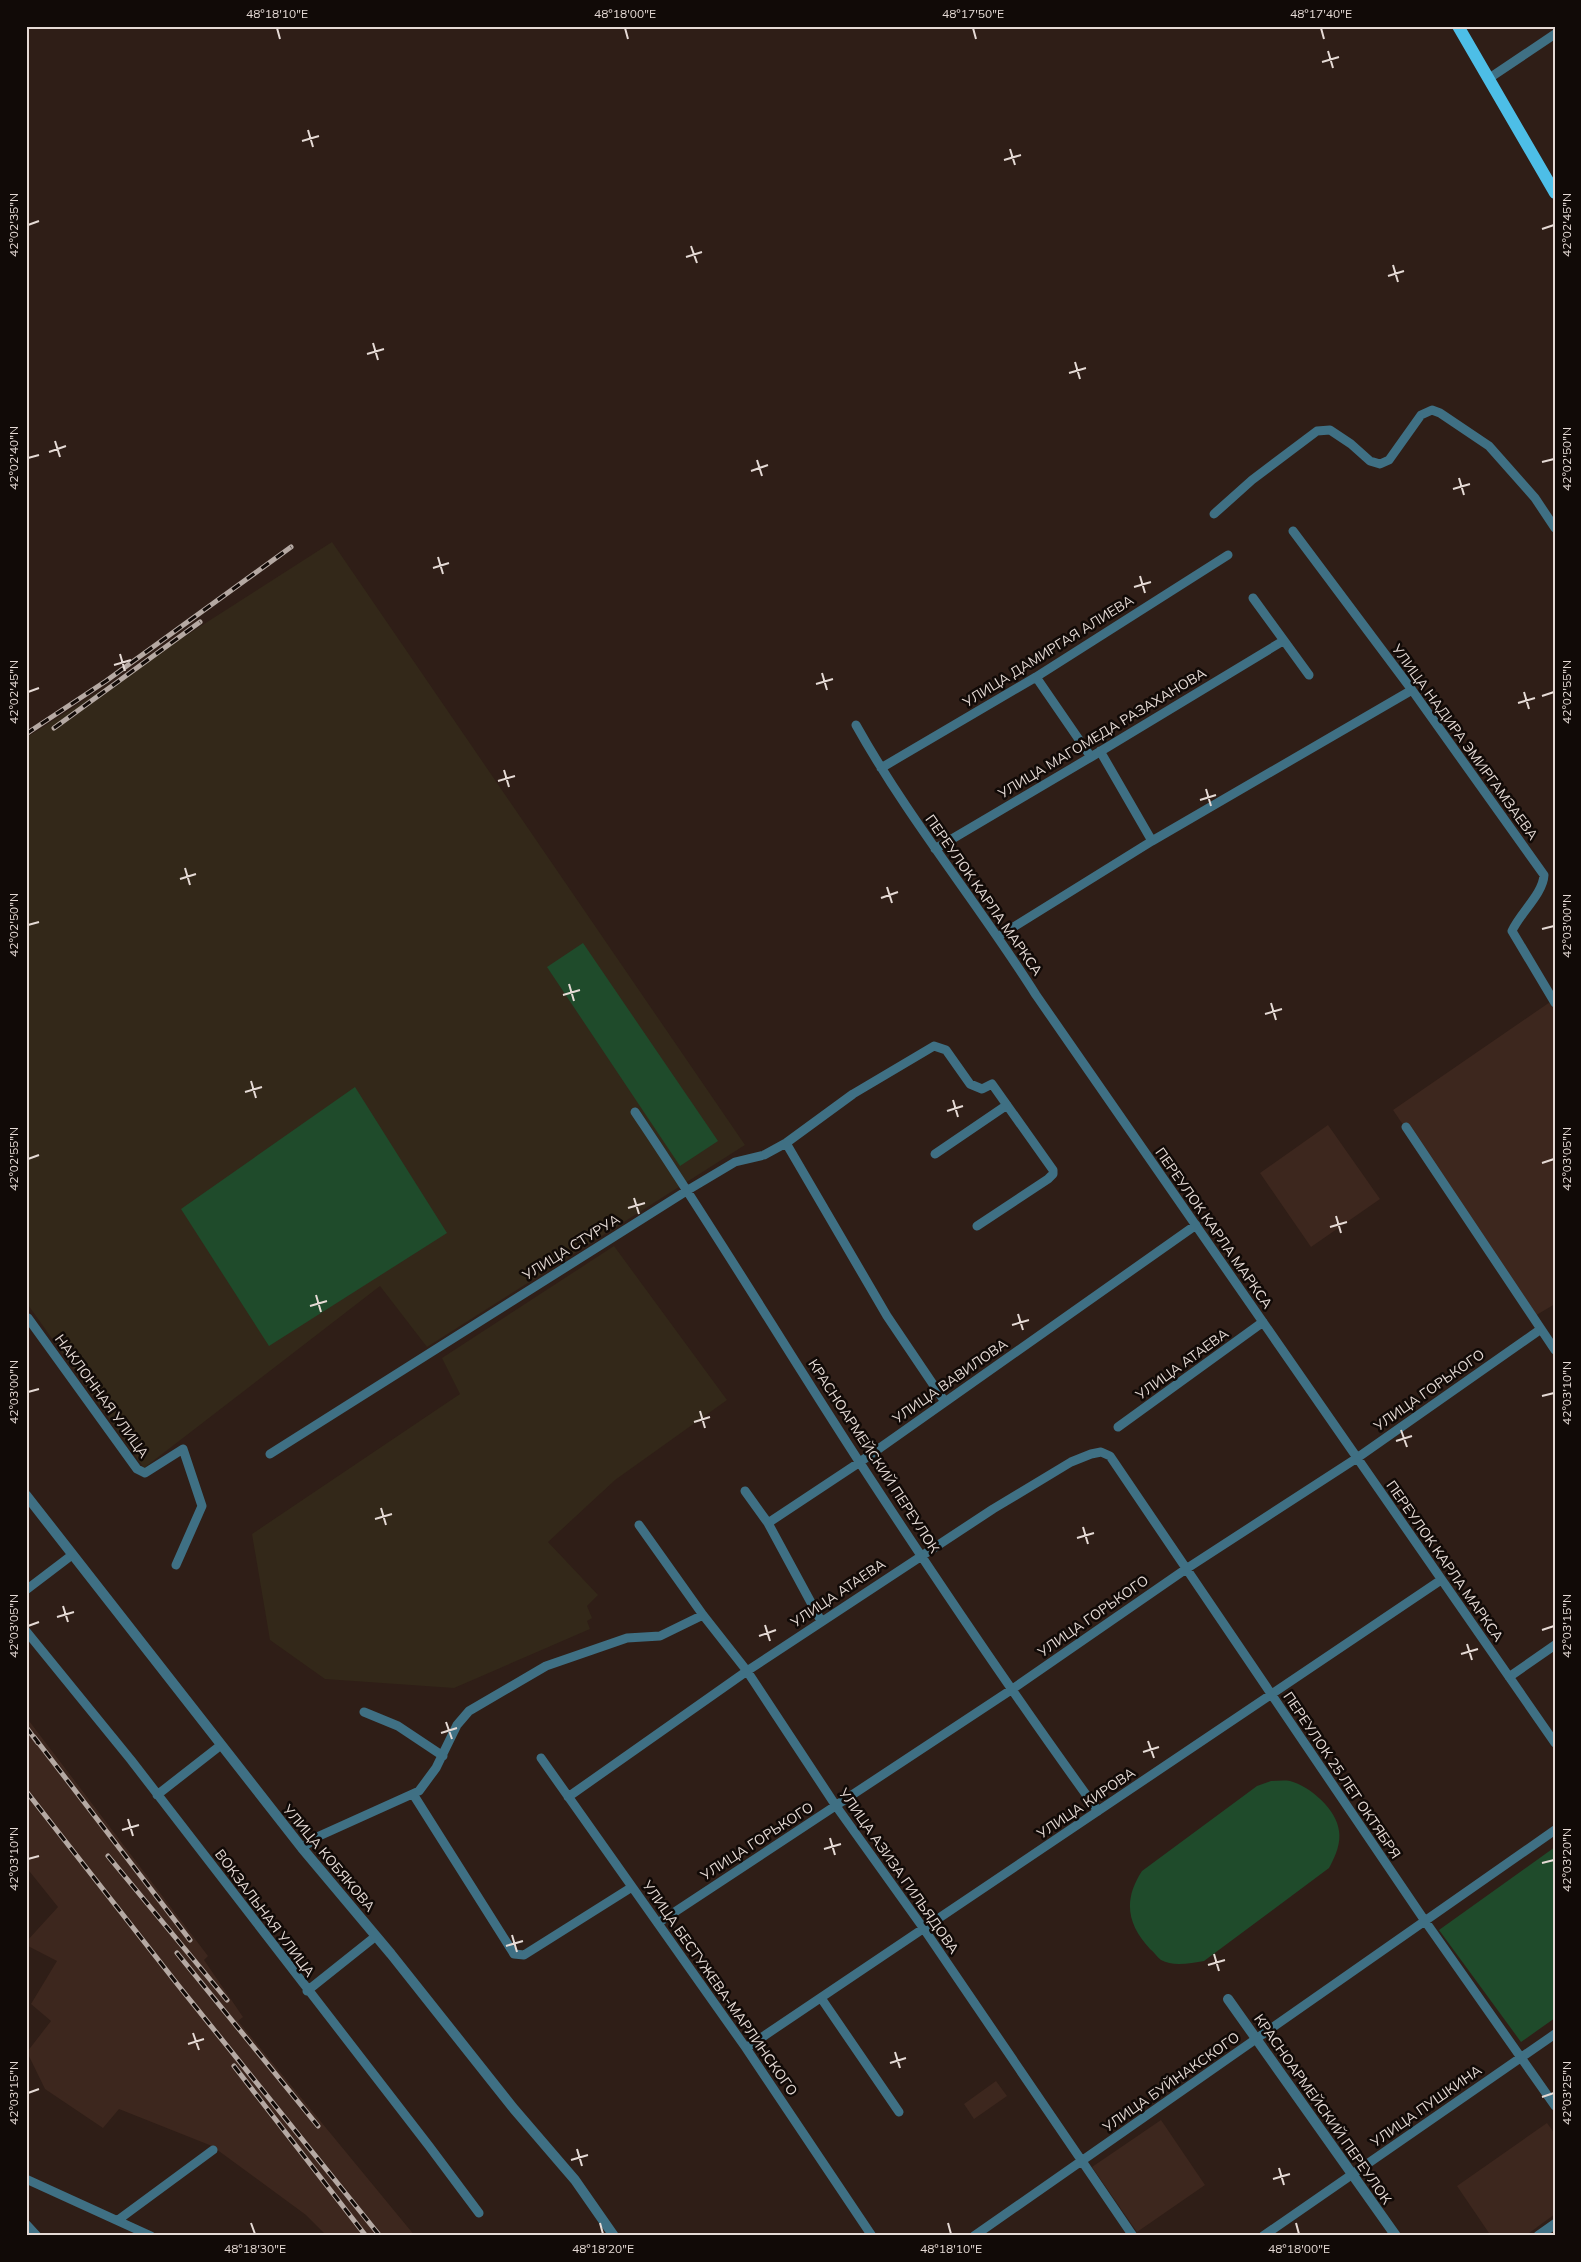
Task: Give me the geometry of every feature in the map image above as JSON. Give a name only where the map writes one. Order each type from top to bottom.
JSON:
[{"type":"main road","points":[[1458,26],[1555,193]]},
{"type":"street","points":[[1488,79],[1555,34]]},
{"type":"street","points":[[1214,514],[1252,480],[1317,431],[1330,430],[1351,444],[1370,461],[1380,464],[1389,460],[1421,415],[1432,410],[1440,413],[1489,446],[1535,498],[1555,528]]},
{"type":"street","name":"УЛИЦА НАДИРА ЭМИРГАМЗАЕВА","points":[[1293,531],[1412,690],[1544,875],[1543,884],[1518,918],[1512,931],[1555,1003]]},
{"type":"street","name":"УЛИЦА ДАМИРГАЯ АЛИЕВА","points":[[881,768],[1036,677],[1228,555]]},
{"type":"street","points":[[1253,598],[1309,675]]},
{"type":"street","name":"УЛИЦА МАГОМЕДА РАЗАХАНОВА","points":[[934,849],[1091,757],[1283,640]]},
{"type":"street","points":[[1036,677],[1091,757]]},
{"type":"street","points":[[999,936],[1152,842],[1412,690]]},
{"type":"street","name":"ПЕРЕУЛОК КАРЛА МАРКСА","points":[[856,726],[934,849],[999,936],[1036,995],[1555,1743]]},
{"type":"street","points":[[1100,751],[1152,842]]},
{"type":"street","name":"УЛИЦА СТУРУА","points":[[270,1454],[688,1190],[735,1162],[764,1155],[786,1143],[854,1094],[934,1046],[946,1050],[970,1084],[982,1089],[992,1084],[1007,1105]]},
{"type":"street","points":[[935,1154],[1007,1105],[1053,1170],[1053,1174],[1048,1179],[977,1226]]},
{"type":"street","name":"КРАСНОАРМЕЙСКИЙ ПЕРЕУЛОК","points":[[635,1112],[688,1190],[921,1555],[1011,1690],[1098,1811]]},
{"type":"street","points":[[1406,1127],[1555,1350]]},
{"type":"street","points":[[786,1143],[887,1316],[945,1402]]},
{"type":"street","name":"УЛИЦА ВАВИЛОВА","points":[[768,1523],[860,1462],[1196,1225]]},
{"type":"street","name":"НАКЛОННАЯ УЛИЦА","points":[[27,1319],[137,1469],[146,1473],[183,1449],[202,1506],[176,1565]]},
{"type":"street","name":"УЛИЦА АТАЕВА","points":[[1118,1427],[1263,1322]]},
{"type":"street","name":"УЛИЦА ГОРЬКОГО","points":[[658,1923],[1011,1690],[1186,1569],[1357,1458],[1541,1329]]},
{"type":"street","name":"УЛИЦА АТАЕВА","points":[[568,1797],[821,1621],[1044,1476],[1071,1462],[1096,1453],[1102,1452],[1110,1456]]},
{"type":"street","name":"ПЕРЕУЛОК 25 ЛЕТ ОКТЯБРЯ","points":[[1110,1456],[1425,1921],[1522,2056],[1555,2106]]},
{"type":"street","points":[[744,1491],[768,1523],[821,1621]]},
{"type":"street","name":"УЛИЦА КОБЯКОВА","points":[[26,1495],[302,1848],[376,1936],[514,2109],[575,2180],[614,2236]]},
{"type":"street","name":"УЛИЦА АЗИЗА ГИЛЬЯДОВА","points":[[639,1525],[703,1615],[747,1671],[836,1806],[924,1929],[1133,2236]]},
{"type":"street","points":[[26,1590],[72,1554]]},
{"type":"street","name":"УЛИЦА КИРОВА","points":[[746,2048],[1441,1580]]},
{"type":"street","points":[[302,1848],[317,1837],[413,1794],[425,1784],[443,1756],[457,1726],[469,1711],[546,1666],[627,1638],[660,1636],[703,1615]]},
{"type":"street","name":"ВОКЗАЛЬНАЯ УЛИЦА","points":[[26,1631],[157,1795],[429,2146],[478,2213]]},
{"type":"street","points":[[1509,1677],[1555,1645]]},
{"type":"street","points":[[364,1712],[398,1726],[443,1756]]},
{"type":"street","points":[[157,1795],[221,1746]]},
{"type":"street","name":"УЛИЦА БЕСТУЖЕВА-МАРЛИНСКОГО","points":[[541,1758],[746,2048],[872,2236]]},
{"type":"street","points":[[413,1794],[514,1954],[524,1954],[632,1887]]},
{"type":"street","name":"УЛИЦА БУЙНАКСКОГО","points":[[974,2236],[1555,1830]]},
{"type":"street","points":[[307,1990],[376,1936]]},
{"type":"street","points":[[821,1998],[899,2112]]},
{"type":"street","name":"КРАСНОАРМЕЙСКИЙ ПЕРЕУЛОК","points":[[1228,1999],[1396,2236]]},
{"type":"street","name":"УЛИЦА ПУШКИНА","points":[[1263,2236],[1555,2034]]},
{"type":"street","points":[[118,2220],[213,2150]]},
{"type":"street","points":[[26,2179],[133,2226],[151,2236]]},
{"type":"street","points":[[26,2224],[37,2236]]},
{"type":"street","points":[[1538,2236],[1555,2224]]},
{"type":"street","points":[[133,2226],[135,2236]]},
{"type":"shaded area","points":[[332,542],[745,1145],[427,1347],[380,1286],[144,1468],[26,1302],[26,738]]},
{"type":"shaded area","points":[[1553,1000],[1555,1003],[1555,1304],[1533,1317],[1393,1110]]},
{"type":"shaded area","points":[[1328,1125],[1380,1199],[1311,1247],[1260,1173]]},
{"type":"shaded area","points":[[614,1246],[727,1400],[615,1480],[548,1542],[598,1595],[587,1606],[592,1618],[587,1621],[590,1629],[454,1688],[325,1679],[270,1640],[252,1534],[460,1394],[442,1358]]},
{"type":"shaded area","points":[[26,1717],[208,1956],[204,1960],[243,2017],[238,2021],[415,2236],[327,2236],[306,2215],[212,2146],[119,2109],[103,2128],[45,2089],[27,2052],[51,2021],[31,2004],[57,1961],[26,1945],[26,1942],[58,1907],[26,1867]]},
{"type":"shaded area","points":[[996,2081],[1007,2096],[974,2119],[964,2104]]},
{"type":"shaded area","points":[[1161,2120],[1205,2185],[1137,2232],[1092,2167]]},
{"type":"shaded area","points":[[1547,2123],[1555,2134],[1555,2214],[1525,2236],[1491,2236],[1457,2186]]},
{"type":"green space","points":[[583,943],[718,1141],[680,1166],[547,967]]},
{"type":"green space","points":[[355,1087],[447,1233],[269,1346],[181,1209]]},
{"type":"green space","points":[[1271,1781],[1290,1781],[1298,1784],[1314,1793],[1328,1807],[1337,1823],[1339,1831],[1338,1846],[1329,1868],[1204,1961],[1176,1964],[1161,1960],[1142,1940],[1132,1921],[1130,1902],[1132,1892],[1142,1871],[1257,1786]]},
{"type":"green space","points":[[1555,1847],[1555,2018],[1521,2042],[1439,1930]]},
{"type":"railway","points":[[26,734],[106,681],[291,547]]},
{"type":"railway","points":[[54,728],[200,622]]},
{"type":"railway","points":[[26,1727],[38,1743]]},
{"type":"railway","points":[[34,1737],[190,1940]]},
{"type":"railway","points":[[26,1791],[178,1985],[380,2236]]},
{"type":"railway","points":[[108,1856],[227,2000]]},
{"type":"railway","points":[[177,1953],[318,2126]]},
{"type":"railway","points":[[234,2066],[366,2236]]}]
